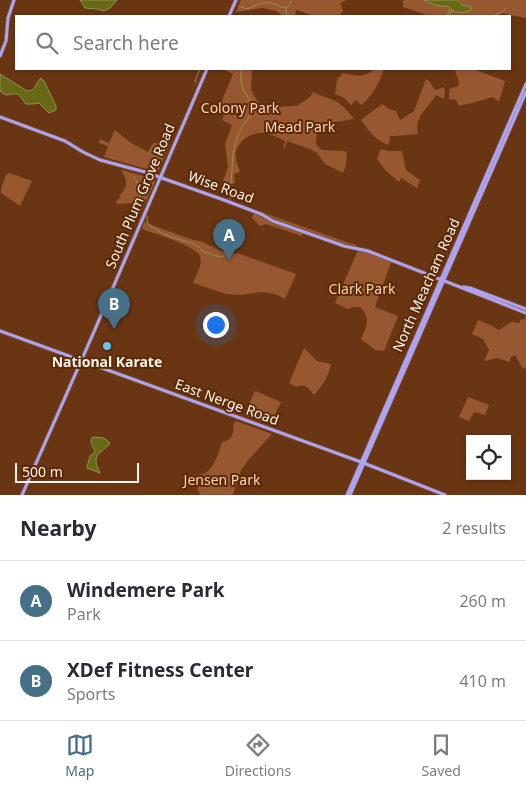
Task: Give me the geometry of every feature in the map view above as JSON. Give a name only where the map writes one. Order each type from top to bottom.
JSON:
[{"type":"main road","points":[[0,56],[6,41],[8,18],[14,0]]},
{"type":"main road","points":[[229,15],[236,0]]},
{"type":"main road","name":"South Plum Grove Road","points":[[22,495],[207,70]]},
{"type":"main road","name":"North Meacham Road","points":[[362,463],[367,457],[526,84]]},
{"type":"main road","name":"North Meacham Road","points":[[349,495],[526,92]]},
{"type":"main road","name":"Wise Road","points":[[0,117],[66,141],[100,160],[145,172],[344,246],[368,251],[443,279],[466,290],[526,311]]},
{"type":"main road","name":"East Nerge Road","points":[[0,331],[445,495]]},
{"type":"main road","points":[[367,457],[373,467]]},
{"type":"green space","points":[[241,0],[347,0],[340,3],[343,10],[340,15],[311,15],[296,10],[295,15],[282,15],[276,11],[262,8],[236,12]]},
{"type":"green space","points":[[403,0],[526,0],[526,18],[501,13],[500,15],[427,15],[403,7]]},
{"type":"green space","points":[[225,70],[252,70],[251,90],[262,105],[269,107],[297,106],[310,97],[313,92],[336,101],[344,107],[354,119],[324,124],[319,127],[316,142],[322,150],[347,152],[343,173],[325,164],[317,153],[310,149],[287,141],[285,148],[283,148],[285,141],[268,134],[257,133],[243,140],[237,149],[236,160],[240,172],[234,174],[235,183],[229,185],[222,184],[228,167],[225,144],[232,125],[222,120],[224,115],[218,110],[233,74]]},
{"type":"green space","points":[[372,70],[384,70],[375,89],[361,105],[356,100],[351,105],[344,98],[335,94],[337,80],[343,73],[363,75]]},
{"type":"green space","points":[[476,70],[505,81],[499,102],[493,97],[459,106],[456,100],[449,99],[449,89],[458,86],[459,82],[455,71]]},
{"type":"green space","points":[[426,79],[435,90],[444,87],[444,99],[436,95],[420,118],[417,128],[418,134],[390,136],[389,145],[370,132],[361,120],[382,104],[396,111],[400,120],[414,111]]},
{"type":"green space","points":[[115,130],[131,143],[148,152],[153,143],[162,141],[170,144],[158,172],[104,157],[108,146],[99,143],[100,139],[109,143]]},
{"type":"green space","points":[[381,149],[402,151],[406,170],[420,180],[417,188],[401,178],[399,182],[386,171],[377,159]]},
{"type":"green space","points":[[121,170],[155,179],[139,216],[137,207],[131,203],[116,203],[126,186],[126,180]]},
{"type":"green space","points":[[9,173],[32,181],[20,206],[1,193],[6,175]]},
{"type":"green space","points":[[256,210],[357,245],[340,243],[277,220]]},
{"type":"green space","points":[[254,213],[272,222],[301,232],[302,236],[266,224],[260,226],[252,218]]},
{"type":"green space","points":[[144,222],[200,241],[222,251],[237,253],[296,274],[285,299],[275,294],[262,292],[240,295],[226,294],[193,283],[201,259],[197,252],[183,244],[142,229]]},
{"type":"green space","name":"Clark Park","points":[[359,248],[392,260],[375,307],[398,316],[384,351],[375,350],[361,339],[367,319],[360,307],[348,309],[335,303]]},
{"type":"green space","points":[[526,315],[526,367],[523,369],[515,355],[511,357],[509,362],[498,358],[484,361],[489,350],[483,339],[472,334],[478,320],[499,330],[511,322],[519,323],[521,319],[524,320]]},
{"type":"green space","points":[[304,348],[317,361],[331,364],[325,381],[314,395],[305,386],[297,387],[289,383]]},
{"type":"green space","points":[[255,391],[281,402],[270,425],[244,415]]},
{"type":"green space","points":[[468,397],[489,405],[485,415],[474,412],[469,421],[459,417]]},
{"type":"green space","name":"Jensen Park","points":[[236,421],[272,434],[241,470],[233,495],[200,495],[194,479],[183,480],[182,476],[201,475],[210,469],[222,442],[232,436],[233,424]]},
{"type":"shaded area","points":[[80,0],[117,0],[110,8],[104,11],[85,8]]},
{"type":"shaded area","points":[[424,0],[457,0],[462,5],[471,7],[471,10],[459,12],[452,11],[452,9],[449,15],[447,15],[450,9],[448,6],[432,4]]},
{"type":"shaded area","points":[[0,74],[27,91],[34,88],[41,78],[56,106],[56,110],[49,113],[39,103],[26,104],[17,94],[7,95],[3,93],[0,91]]},
{"type":"shaded area","points":[[93,437],[104,438],[110,443],[99,453],[96,459],[96,465],[100,473],[87,468],[90,456],[95,452],[91,443]]},
{"type":"waterway","points":[[287,15],[286,8],[291,1]]},
{"type":"waterway","points":[[239,6],[247,9],[268,3],[286,8]]},
{"type":"waterway","points":[[495,15],[501,13],[506,8]]},
{"type":"waterway","points":[[196,83],[200,70]]},
{"type":"waterway","points":[[241,70],[243,89],[252,104],[251,115],[242,126]]},
{"type":"waterway","points":[[231,183],[234,148],[242,127]]},
{"type":"waterway","points":[[133,176],[139,187],[139,208]]},
{"type":"waterway","points":[[230,189],[230,199]]},
{"type":"waterway","points":[[147,216],[147,222],[155,229],[192,243],[202,251],[219,257],[224,256]]},
{"type":"place","name":"Windemere Park","points":[[229,260]]},
{"type":"place","name":"XDef Fitness Center","points":[[114,329]]},
{"type":"place","name":"National Karate","points":[[107,346]]},
{"type":"park label","name":"Colony Park","points":[[240,108]]},
{"type":"park label","name":"Mead Park","points":[[300,127]]}]
